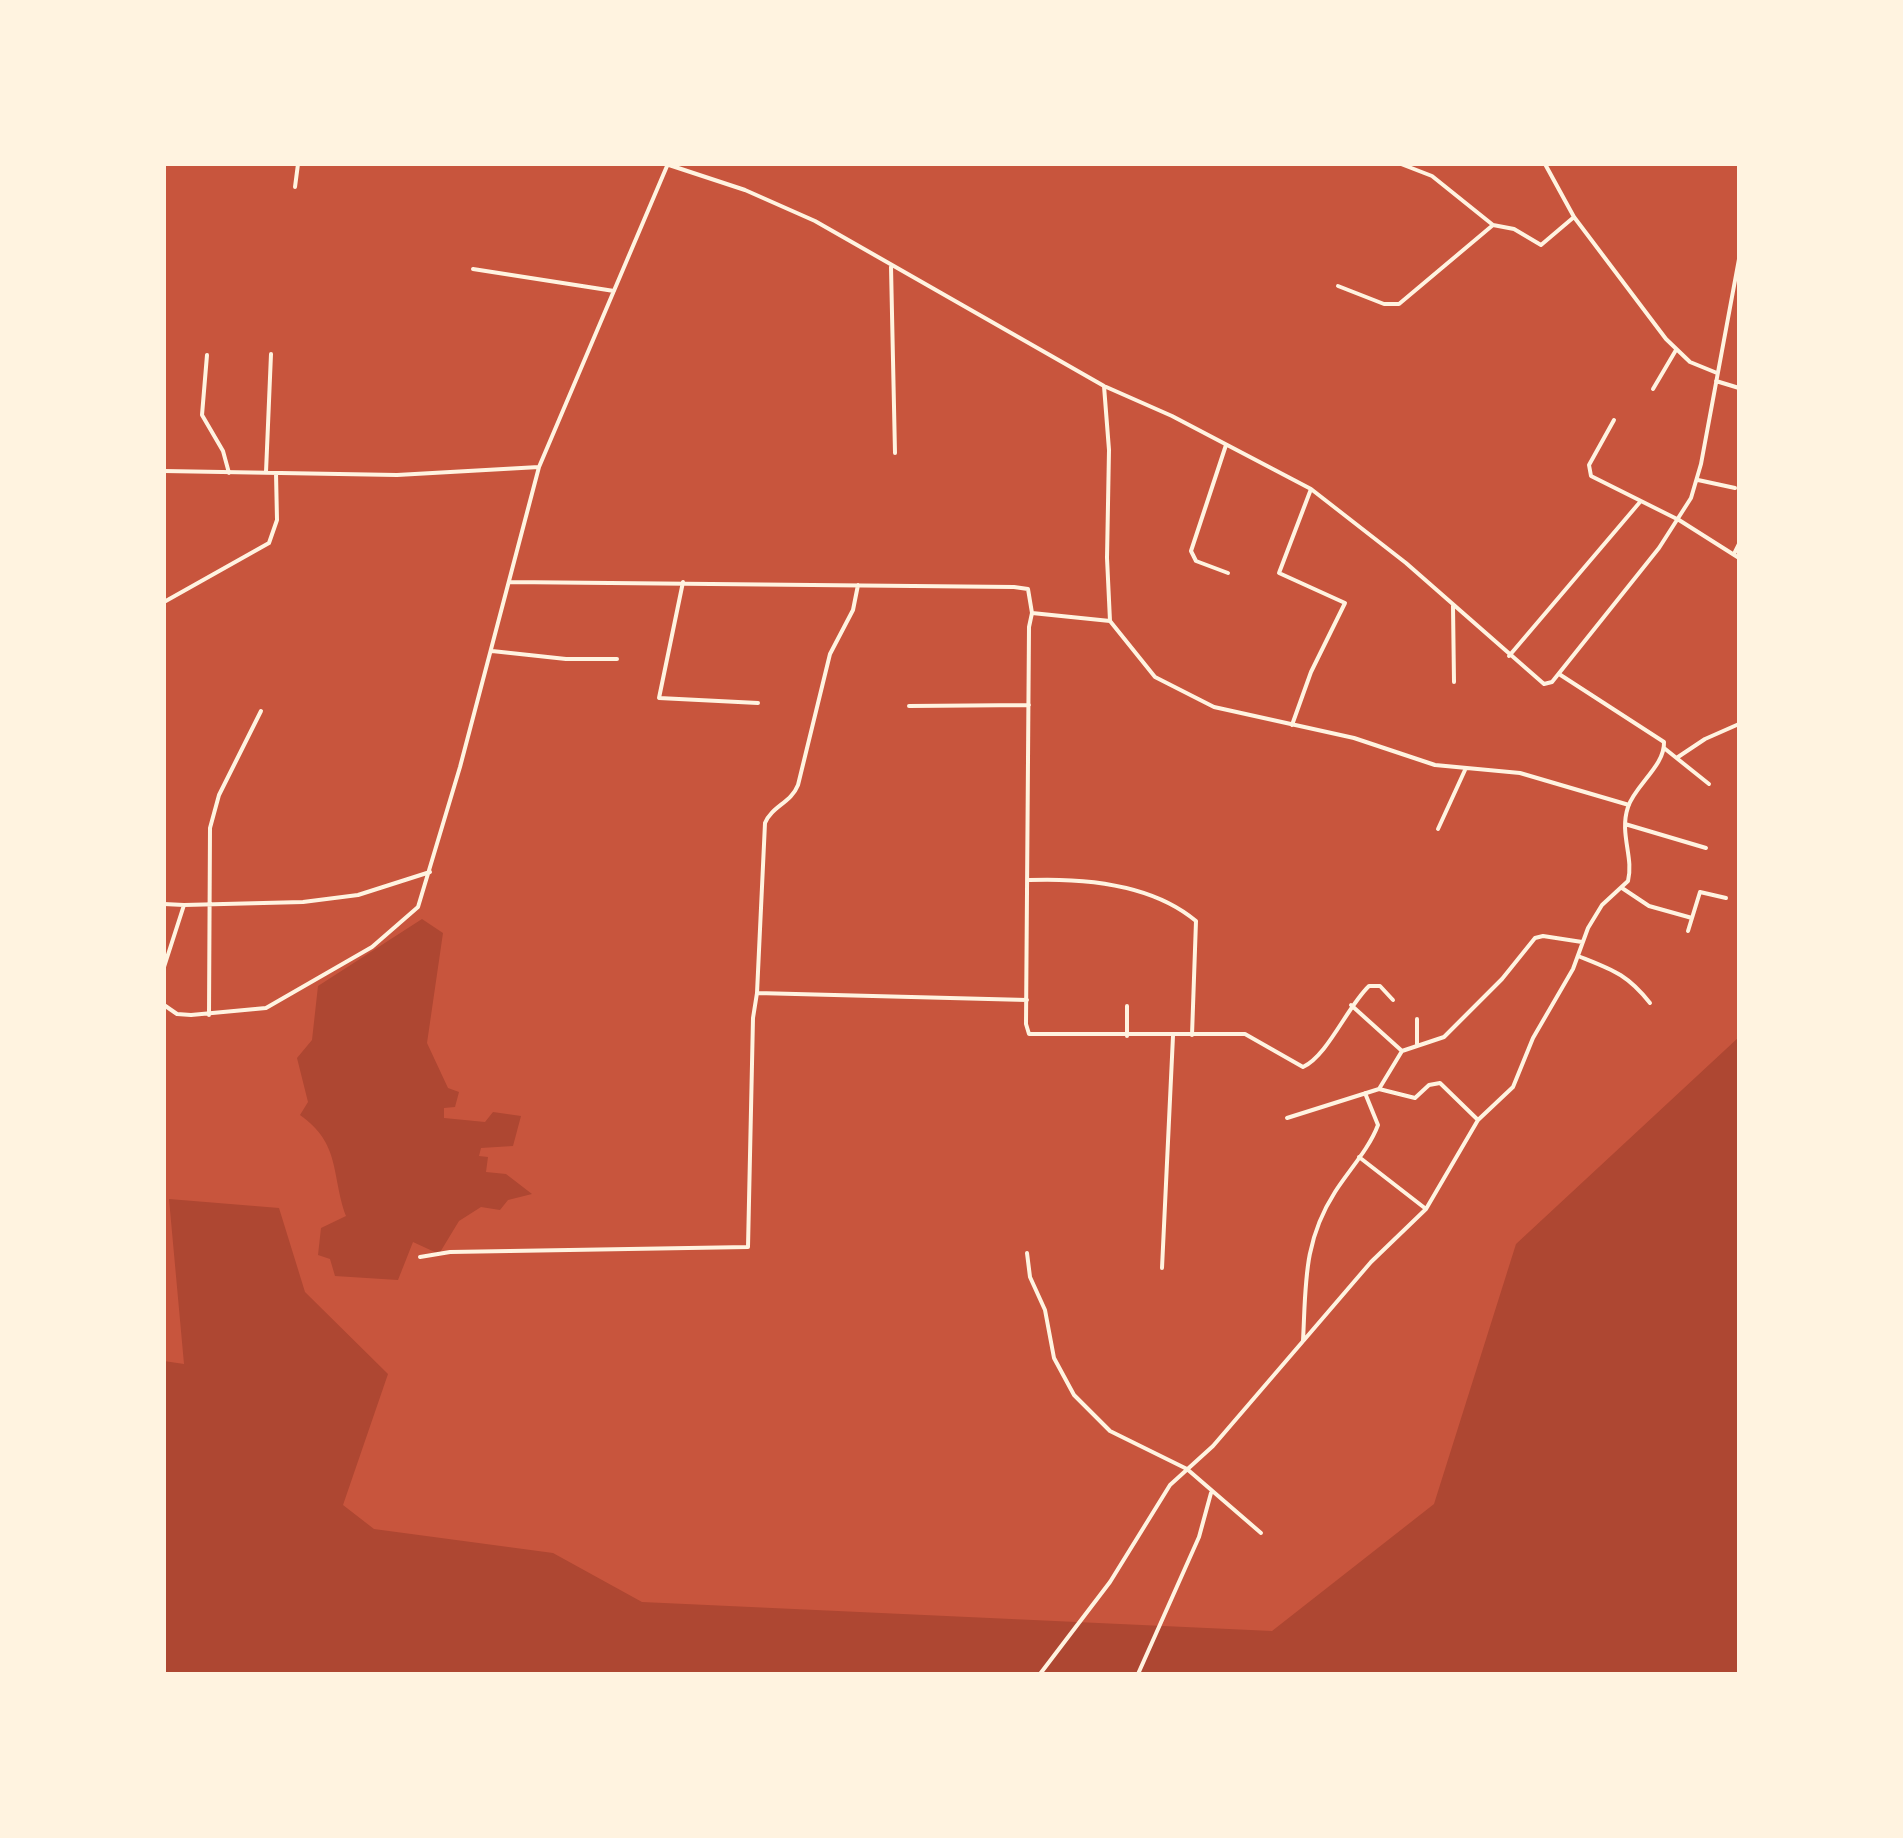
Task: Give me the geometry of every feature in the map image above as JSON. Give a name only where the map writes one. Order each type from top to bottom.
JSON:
[{"type":"street","points":[[295,187],[298,164]]},
{"type":"street","points":[[164,1005],[177,1014],[209,1015],[266,1008],[372,947],[418,907],[492,651],[539,467],[667,164],[780,204],[1104,386],[1311,489],[1544,684],[1559,674],[1679,520],[1698,480],[1739,259]]},
{"type":"street","points":[[1401,164],[1438,180],[1493,225],[1514,229],[1541,245],[1554,238],[1574,217]]},
{"type":"street","points":[[1545,164],[1574,217],[1676,350],[1690,362],[1717,373]]},
{"type":"street","points":[[1338,286],[1384,304],[1399,304],[1493,225]]},
{"type":"street","points":[[891,266],[895,453]]},
{"type":"street","points":[[473,269],[614,291]]},
{"type":"street","points":[[1653,389],[1676,350]]},
{"type":"street","points":[[266,472],[271,354]]},
{"type":"street","points":[[207,355],[202,415],[223,451],[229,473]]},
{"type":"street","points":[[1716,381],[1739,388]]},
{"type":"street","points":[[1104,386],[1109,450],[1107,558],[1110,621],[1155,677],[1214,707],[1354,738],[1418,761],[1520,773],[1629,805]]},
{"type":"street","points":[[1614,420],[1592,459],[1588,473],[1679,520],[1739,558]]},
{"type":"street","points":[[1226,445],[1191,551],[1196,561],[1228,573]]},
{"type":"street","points":[[164,471],[397,475],[539,467]]},
{"type":"street","points":[[164,602],[269,543],[277,520],[276,473]]},
{"type":"street","points":[[1698,480],[1735,488]]},
{"type":"street","points":[[1292,725],[1311,672],[1345,603],[1279,573],[1311,489]]},
{"type":"street","points":[[1509,656],[1640,502]]},
{"type":"street","points":[[1734,554],[1739,544]]},
{"type":"street","points":[[509,582],[1026,588],[1030,594],[1032,613],[1029,627],[1029,1034],[1245,1034],[1303,1067],[1317,1057],[1351,1005],[1373,984],[1384,989],[1393,1000]]},
{"type":"street","points":[[683,582],[659,698],[758,703]]},
{"type":"street","points":[[420,1257],[450,1252],[748,1247],[753,1018],[757,993],[765,823],[772,812],[791,799],[798,785],[830,654],[853,610],[858,585]]},
{"type":"street","points":[[1453,606],[1454,682]]},
{"type":"street","points":[[1032,613],[1110,621]]},
{"type":"street","points":[[492,651],[566,659],[617,659]]},
{"type":"street","points":[[1559,674],[1660,738],[1664,748],[1709,784]]},
{"type":"street","points":[[909,706],[1029,705]]},
{"type":"street","points":[[209,1015],[208,903],[213,811],[261,711]]},
{"type":"street","points":[[1678,757],[1705,739],[1739,724]]},
{"type":"street","points":[[1040,1674],[1110,1582],[1170,1485],[1213,1446],[1371,1262],[1426,1209],[1478,1120],[1513,1087],[1533,1038],[1602,905],[1622,888],[1630,875],[1624,846],[1629,805],[1664,748]]},
{"type":"street","points":[[1438,829],[1466,769]]},
{"type":"street","points":[[1625,824],[1706,848]]},
{"type":"street","points":[[164,904],[303,902],[358,895],[430,872]]},
{"type":"street","points":[[1028,880],[1076,879],[1130,890],[1177,905],[1196,921],[1192,1035]]},
{"type":"street","points":[[1622,888],[1637,901],[1692,918]]},
{"type":"street","points":[[1688,931],[1700,892],[1726,898]]},
{"type":"street","points":[[164,967],[184,905]]},
{"type":"street","points":[[1379,1089],[1402,1051],[1417,1044],[1437,1042],[1451,1031],[1535,938],[1543,936],[1582,942]]},
{"type":"street","points":[[1578,956],[1617,970],[1632,981],[1650,1003]]},
{"type":"street","points":[[757,993],[1027,1000]]},
{"type":"street","points":[[1351,1005],[1402,1051]]},
{"type":"street","points":[[1127,1006],[1127,1036]]},
{"type":"street","points":[[1417,1019],[1417,1044]]},
{"type":"street","points":[[1162,1268],[1173,1036]]},
{"type":"street","points":[[1287,1118],[1379,1089],[1415,1098],[1429,1085],[1440,1083],[1478,1120]]},
{"type":"street","points":[[1303,1341],[1307,1260],[1311,1240],[1334,1193],[1359,1157],[1378,1121],[1365,1093]]},
{"type":"street","points":[[1359,1157],[1426,1209]]},
{"type":"street","points":[[1027,1253],[1030,1277],[1045,1310],[1054,1358],[1074,1395],[1110,1431],[1187,1469],[1211,1493],[1261,1533]]},
{"type":"street","points":[[1138,1674],[1199,1537],[1211,1493]]},
{"type":"shaded area","points":[[422,919],[443,933],[427,1043],[448,1088],[459,1092],[455,1107],[444,1108],[444,1118],[485,1122],[493,1112],[521,1116],[513,1146],[481,1148],[479,1156],[488,1157],[486,1172],[506,1174],[532,1194],[508,1200],[500,1210],[481,1207],[459,1221],[439,1254],[413,1242],[398,1280],[335,1276],[330,1259],[318,1255],[321,1228],[346,1216],[329,1149],[313,1126],[300,1115],[308,1102],[297,1058],[312,1040],[318,986]]},
{"type":"shaded area","points":[[1739,1037],[1739,1674],[164,1674],[164,1361],[184,1364],[169,1199],[279,1208],[305,1292],[388,1374],[343,1505],[374,1529],[553,1553],[642,1602],[1272,1631],[1434,1504],[1516,1244]]}]
